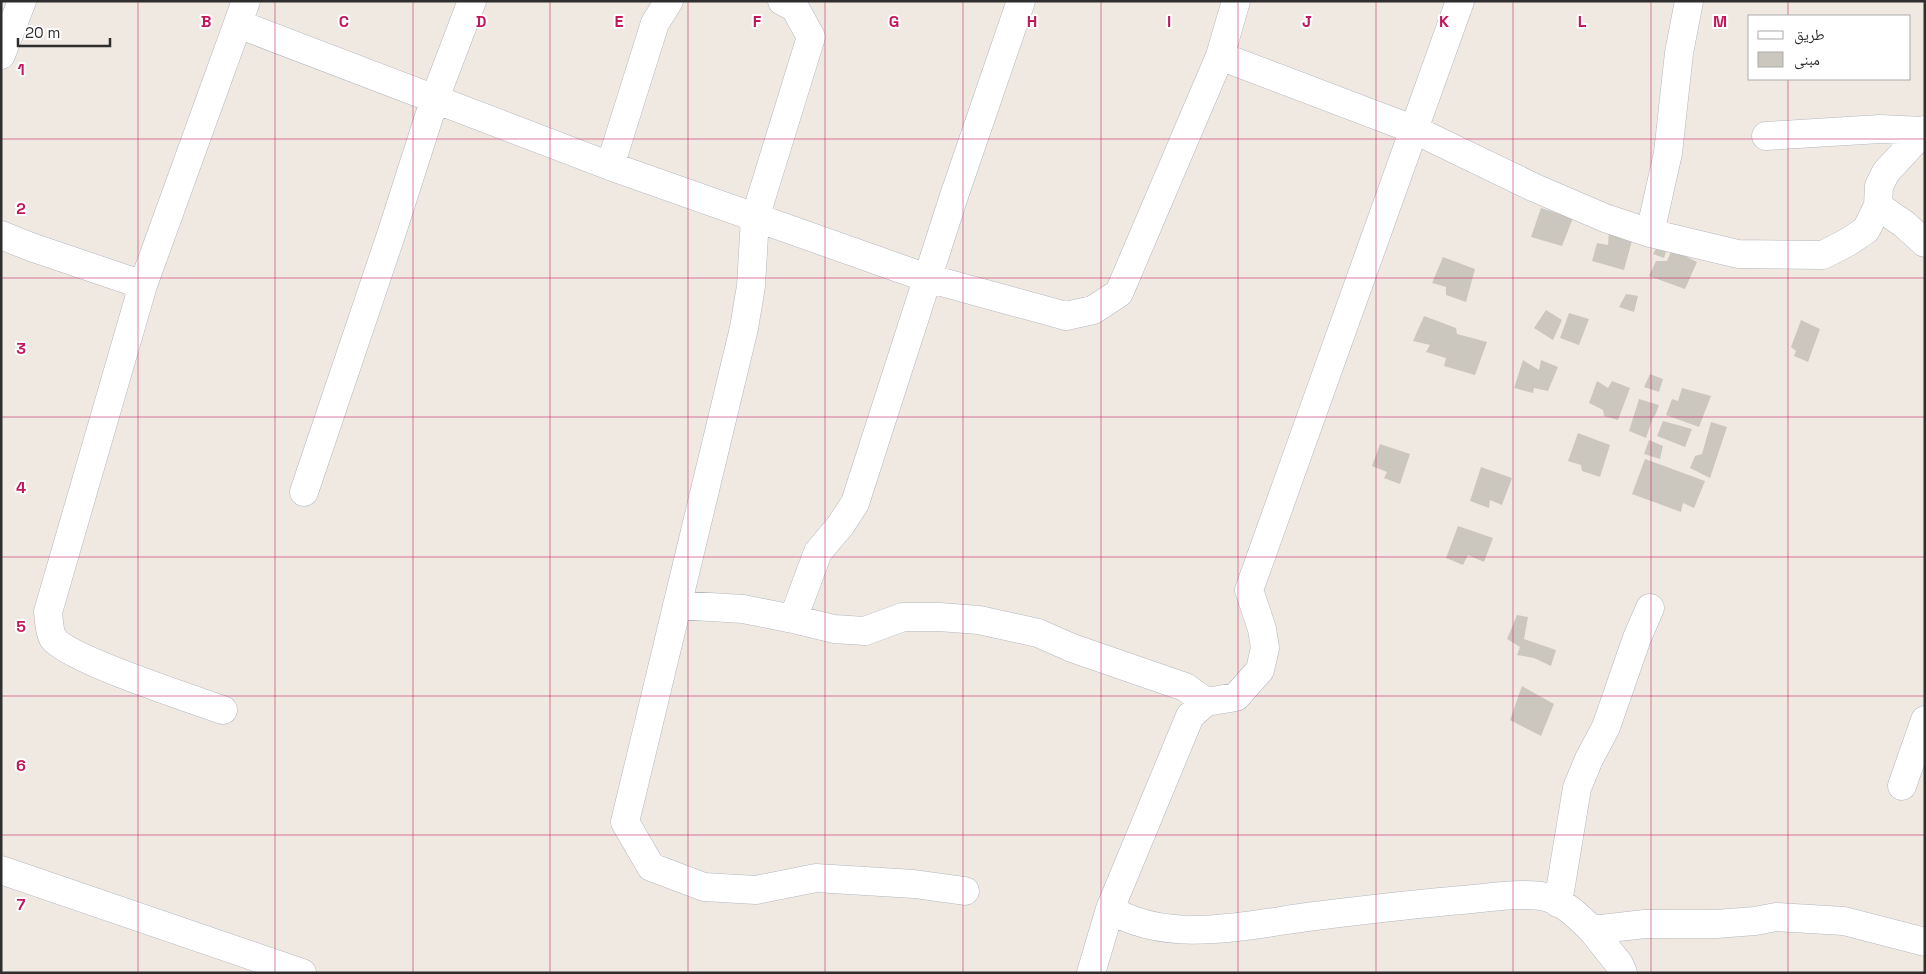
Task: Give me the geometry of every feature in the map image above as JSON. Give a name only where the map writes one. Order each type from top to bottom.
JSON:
[{"type":"street","points":[[1,55],[22,1]]},
{"type":"street","points":[[304,492],[398,216],[435,98],[472,1]]},
{"type":"street","points":[[610,166],[655,23],[669,1]]},
{"type":"street","points":[[782,1],[796,8],[811,36],[755,218],[751,286],[744,328],[625,822],[652,867],[704,887],[756,890],[816,878],[905,883],[965,891]]},
{"type":"street","points":[[793,618],[818,552],[840,526],[855,503],[1021,1]]},
{"type":"street","points":[[223,710],[101,665],[67,650],[52,638],[48,612],[143,285],[242,12],[435,98],[610,166],[928,278],[1066,316],[1093,310],[1119,293],[1220,56],[1236,1]]},
{"type":"street","points":[[1091,973],[1110,909],[1190,716],[1206,702],[1236,697],[1260,670],[1265,648],[1262,629],[1249,590],[1460,1]]},
{"type":"street","points":[[1650,233],[1668,153],[1680,53],[1689,1]]},
{"type":"street","points":[[1220,56],[1415,130],[1535,188],[1605,218],[1650,233],[1738,254],[1823,255],[1848,242],[1866,230],[1878,206],[1879,186],[1886,172],[1924,130]]},
{"type":"street","points":[[1766,136],[1880,129],[1924,130]]},
{"type":"street","points":[[1878,206],[1904,224],[1925,243]]},
{"type":"street","points":[[1,235],[30,247],[143,285]]},
{"type":"street","points":[[677,605],[743,609],[793,618],[834,629],[865,631],[903,617],[979,620],[1038,633],[1072,648],[1185,687],[1206,702]]},
{"type":"street","points":[[1558,903],[1578,788],[1589,759],[1606,727],[1637,638],[1650,608]]},
{"type":"street","points":[[1902,786],[1925,720]]},
{"type":"street","points":[[1,870],[302,973]]},
{"type":"street","points":[[1110,909],[1125,919],[1146,926],[1206,931],[1331,914],[1508,896],[1546,898],[1573,912],[1592,930],[1624,973]]},
{"type":"street","points":[[1592,930],[1645,924],[1745,922],[1776,917],[1844,921],[1925,942]]},
{"type":"building","points":[[1541,208],[1573,218],[1562,246],[1531,237]]},
{"type":"building","points":[[1609,230],[1633,237],[1624,270],[1592,261],[1597,243],[1608,245]]},
{"type":"building","points":[[1658,245],[1667,248],[1664,258],[1653,254]]},
{"type":"building","points":[[1672,249],[1697,262],[1685,289],[1649,276],[1656,261],[1667,261]]},
{"type":"building","points":[[1443,257],[1475,269],[1466,302],[1446,295],[1446,287],[1432,283]]},
{"type":"building","points":[[1626,294],[1638,296],[1634,312],[1619,307]]},
{"type":"building","points":[[1546,310],[1562,320],[1553,340],[1534,328]]},
{"type":"building","points":[[1569,313],[1589,319],[1579,345],[1560,338]]},
{"type":"building","points":[[1424,316],[1456,328],[1457,334],[1487,342],[1475,375],[1444,366],[1446,358],[1426,352],[1430,345],[1413,341]]},
{"type":"building","points":[[1801,320],[1820,329],[1808,362],[1794,356],[1796,351],[1791,347]]},
{"type":"building","points":[[1523,360],[1539,370],[1541,360],[1558,367],[1548,391],[1534,388],[1533,393],[1514,388]]},
{"type":"building","points":[[1650,374],[1663,379],[1659,392],[1644,387]]},
{"type":"building","points":[[1597,381],[1608,388],[1612,381],[1630,388],[1618,420],[1604,416],[1603,410],[1589,403]]},
{"type":"building","points":[[1682,388],[1711,396],[1699,427],[1666,415],[1672,399],[1678,401]]},
{"type":"building","points":[[1639,399],[1659,405],[1646,438],[1629,431]]},
{"type":"building","points":[[1663,421],[1692,429],[1685,447],[1657,436]]},
{"type":"building","points":[[1711,422],[1727,427],[1710,478],[1690,468],[1695,456],[1702,454]]},
{"type":"building","points":[[1578,433],[1610,445],[1600,477],[1582,471],[1581,465],[1568,461]]},
{"type":"building","points":[[1649,440],[1663,446],[1660,459],[1644,454]]},
{"type":"building","points":[[1380,444],[1410,454],[1400,484],[1384,478],[1387,472],[1372,466]]},
{"type":"building","points":[[1645,459],[1705,481],[1694,508],[1683,503],[1681,512],[1632,494]]},
{"type":"building","points":[[1481,467],[1512,478],[1502,505],[1490,500],[1489,508],[1470,501]]},
{"type":"building","points":[[1458,526],[1493,538],[1484,562],[1468,555],[1463,565],[1446,558]]},
{"type":"building","points":[[1517,615],[1528,617],[1524,639],[1556,650],[1551,666],[1534,658],[1517,655],[1520,647],[1507,639]]},
{"type":"building","points":[[1522,686],[1554,704],[1541,736],[1510,720]]}]
